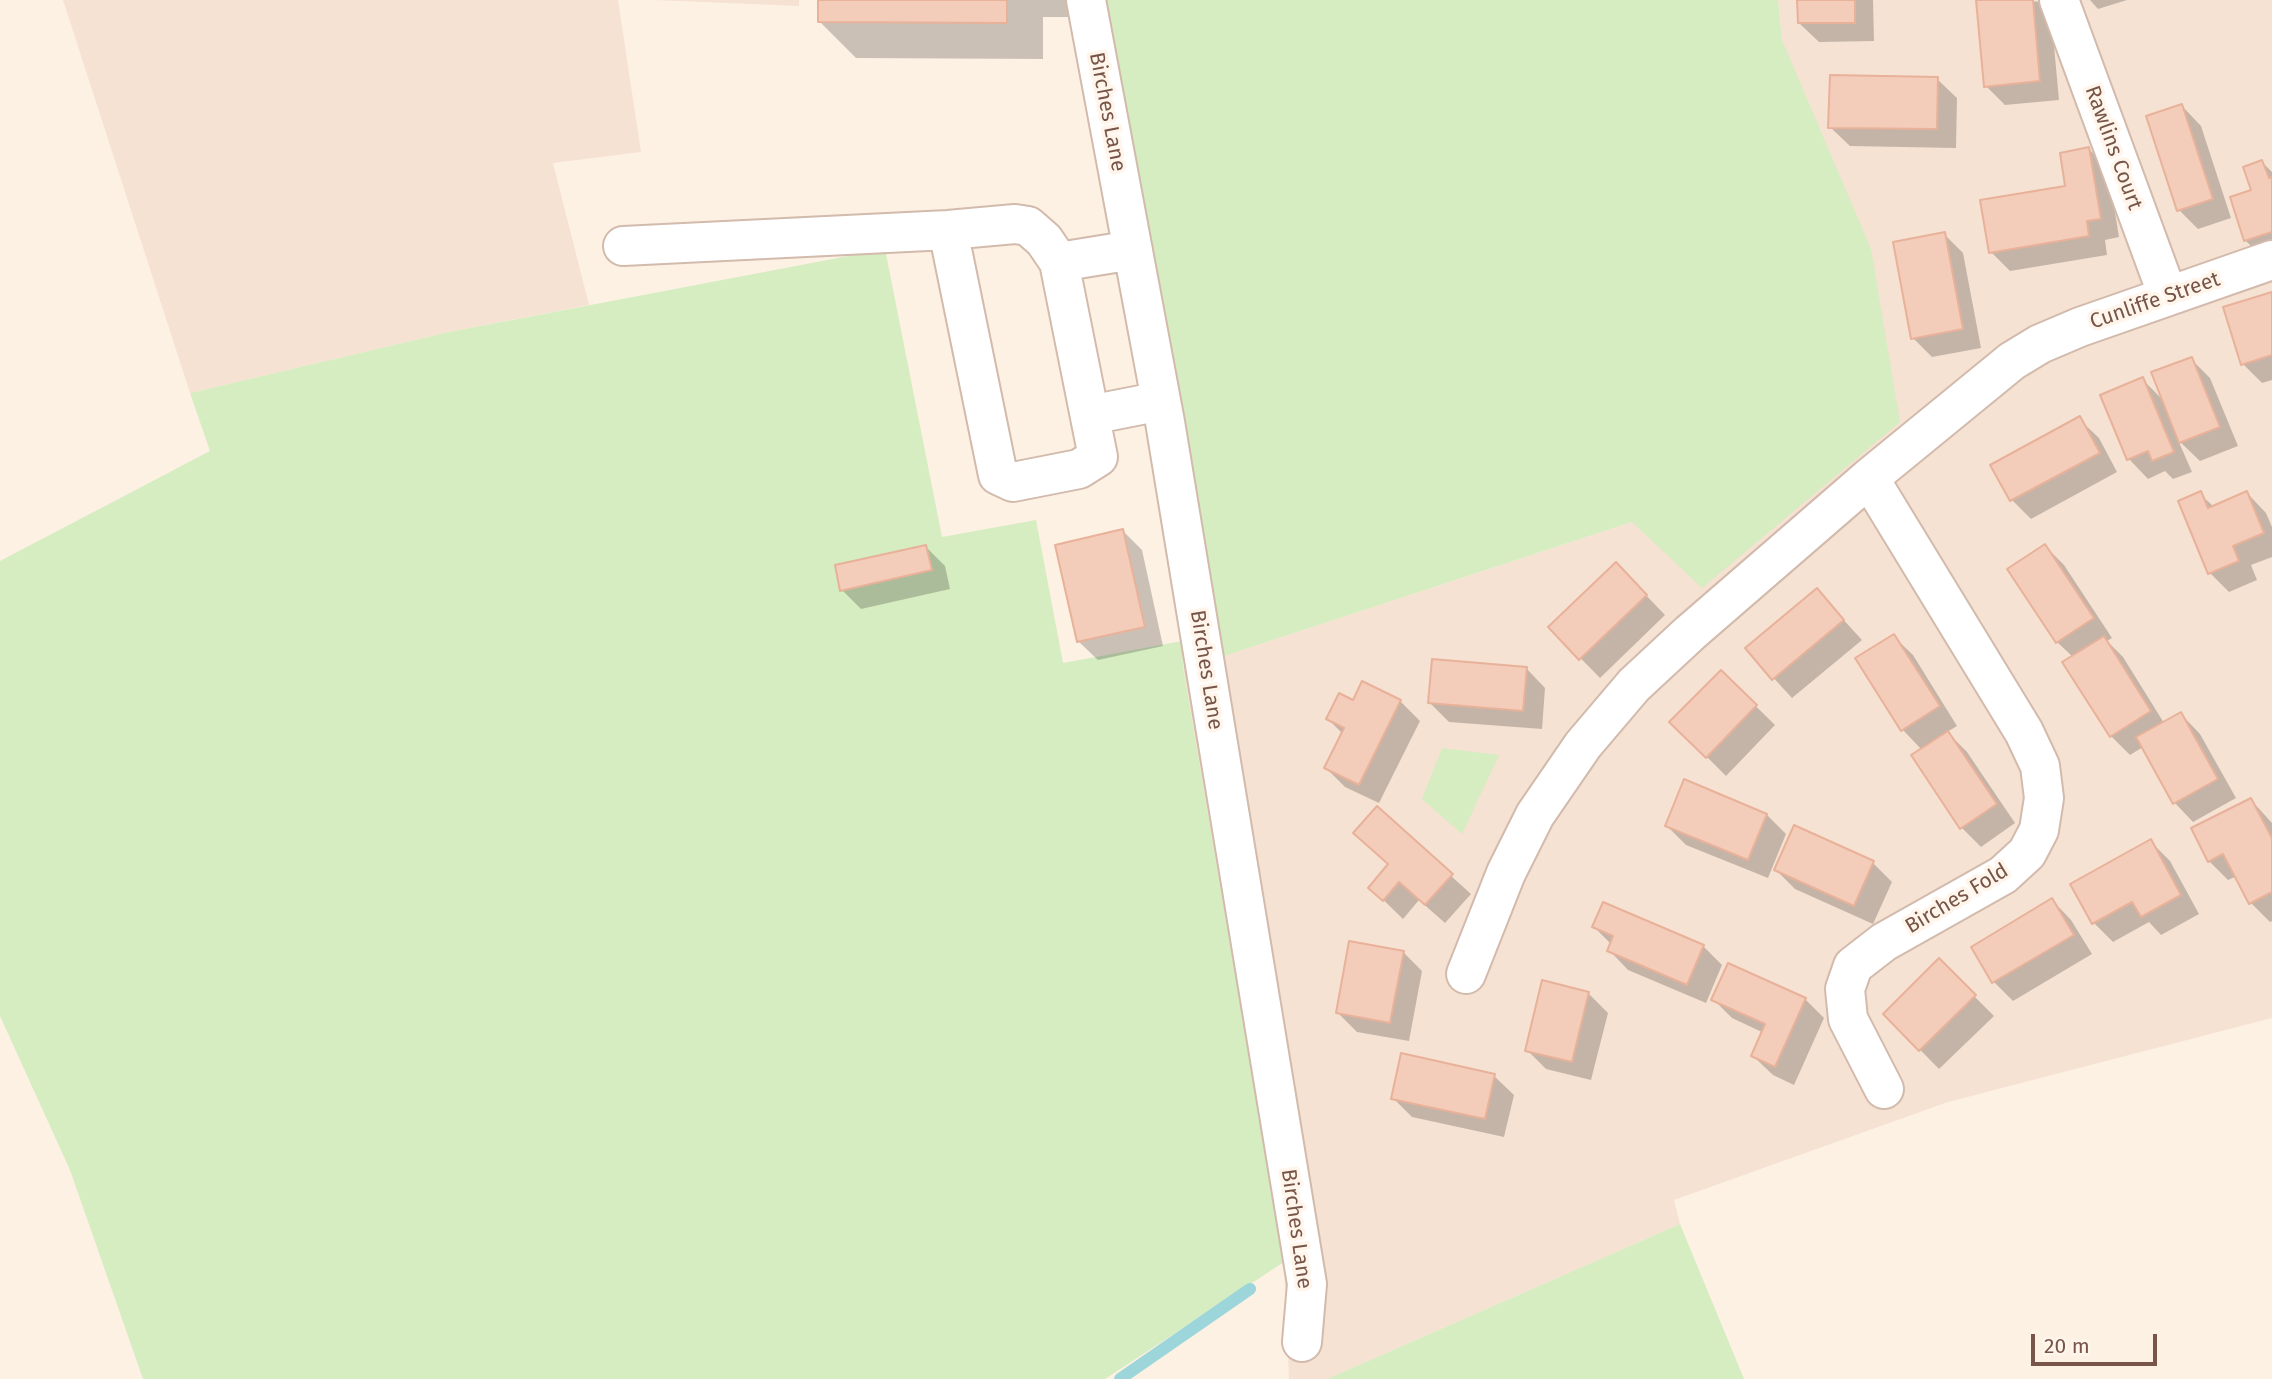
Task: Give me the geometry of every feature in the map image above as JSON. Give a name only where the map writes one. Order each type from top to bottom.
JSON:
[{"type":"street","name":"Birches Lane","points":[[1086,0],[1161,401],[1307,1284],[1302,1342]]},
{"type":"street","name":"Rawlins Court","points":[[2059,0],[2168,296]]},
{"type":"street","points":[[623,246],[948,230],[1015,224],[1028,226],[1044,240],[1059,262],[1098,457],[1079,469],[1013,482],[998,475],[948,230]]},
{"type":"street","points":[[1059,262],[1133,250]]},
{"type":"street","name":"Cunliffe Street","points":[[1869,478],[1984,382],[2040,344],[2272,260]]},
{"type":"street","points":[[1090,415],[1161,401]]},
{"type":"street","points":[[1466,974],[1506,873],[1535,815],[1583,746],[1634,685],[1700,624],[1869,478]]},
{"type":"street","name":"Birches Fold","points":[[1869,478],[2024,732],[2040,766],[2044,798],[2039,830],[2027,853],[2003,875],[1884,942],[1853,966],[1845,989],[1848,1019],[1884,1089]]},
{"type":"shaded area","points":[[63,0],[618,0],[641,152],[553,163],[589,305],[449,332],[190,393]]},
{"type":"shaded area","points":[[654,0],[799,0],[799,6]]},
{"type":"shaded area","points":[[1778,0],[2272,0],[2272,1018],[1948,1102],[1674,1200],[1680,1224],[1327,1379],[1289,1379],[1284,1262],[1183,666],[1224,656],[1632,522],[1782,40]]},
{"type":"green space","points":[[1106,0],[1778,0],[1782,40],[1871,249],[1900,422],[1702,588],[1632,522],[1224,656]]},
{"type":"green space","points":[[885,249],[942,537],[1036,520],[1063,663],[1182,641],[1183,666],[1284,1262],[1105,1379],[143,1379],[70,1170],[0,1016],[0,561],[210,451],[190,393],[449,332]]},
{"type":"green space","points":[[1442,748],[1499,755],[1462,834],[1422,799]]},
{"type":"green space","points":[[1680,1224],[1744,1379],[1327,1379]]},
{"type":"building","points":[[818,0],[1007,0],[1007,23],[818,22]]},
{"type":"building","points":[[1797,0],[1855,0],[1855,23],[1798,23]]},
{"type":"building","points":[[1976,0],[2033,0],[2040,81],[1984,87]]},
{"type":"building","points":[[1830,75],[1938,77],[1937,129],[1828,128]]},
{"type":"building","points":[[2182,104],[2213,199],[2177,211],[2146,116]]},
{"type":"building","points":[[2089,147],[2101,219],[2087,221],[2089,236],[1989,253],[1980,200],[2065,186],[2060,153]]},
{"type":"building","points":[[2262,160],[2269,178],[2272,177],[2272,232],[2244,241],[2230,197],[2251,190],[2243,167]]},
{"type":"building","points":[[1945,232],[1963,329],[1911,339],[1893,242]]},
{"type":"building","points":[[2272,292],[2272,355],[2241,365],[2223,307]]},
{"type":"building","points":[[2192,357],[2220,427],[2179,443],[2151,372]]},
{"type":"building","points":[[2143,377],[2174,452],[2152,461],[2148,451],[2127,460],[2100,395]]},
{"type":"building","points":[[2080,416],[2100,453],[2010,501],[1990,465]]},
{"type":"building","points":[[2201,491],[2208,508],[2247,491],[2264,533],[2233,546],[2239,561],[2208,574],[2178,501]]},
{"type":"building","points":[[1123,529],[1145,627],[1077,642],[1055,545]]},
{"type":"building","points":[[2045,544],[2094,618],[2056,643],[2007,569]]},
{"type":"building","points":[[926,545],[932,570],[840,591],[835,565]]},
{"type":"building","points":[[1616,562],[1647,595],[1579,660],[1548,627]]},
{"type":"building","points":[[1817,588],[1844,620],[1772,680],[1745,648]]},
{"type":"building","points":[[1894,634],[1940,706],[1901,731],[1855,658]]},
{"type":"building","points":[[2104,636],[2151,711],[2110,737],[2062,662]]},
{"type":"building","points":[[1432,659],[1527,667],[1523,711],[1428,703]]},
{"type":"building","points":[[1721,670],[1757,705],[1706,758],[1669,722]]},
{"type":"building","points":[[1362,681],[1401,700],[1359,785],[1324,768],[1344,728],[1326,719],[1339,693],[1353,700]]},
{"type":"building","points":[[2181,712],[2218,779],[2173,804],[2136,737]]},
{"type":"building","points":[[1948,731],[1997,804],[1960,829],[1911,755]]},
{"type":"building","points":[[1684,779],[1767,814],[1748,860],[1665,826]]},
{"type":"building","points":[[2251,798],[2272,838],[2272,892],[2249,904],[2223,854],[2208,862],[2191,828]]},
{"type":"building","points":[[1377,806],[1453,874],[1425,905],[1399,882],[1383,901],[1368,888],[1388,864],[1353,833]]},
{"type":"building","points":[[1794,825],[1874,861],[1854,906],[1774,870]]},
{"type":"building","points":[[2151,839],[2181,895],[2141,917],[2132,902],[2092,924],[2070,884]]},
{"type":"building","points":[[2052,898],[2074,935],[1992,983],[1971,947]]},
{"type":"building","points":[[1603,902],[1704,945],[1687,985],[1607,951],[1613,936],[1592,927]]},
{"type":"building","points":[[1349,941],[1404,951],[1390,1023],[1336,1013]]},
{"type":"building","points":[[1939,958],[1976,995],[1919,1051],[1883,1014]]},
{"type":"building","points":[[1728,963],[1806,998],[1775,1067],[1751,1056],[1765,1024],[1711,1000]]},
{"type":"building","points":[[1542,980],[1589,992],[1572,1062],[1525,1051]]},
{"type":"building","points":[[1401,1053],[1495,1074],[1485,1119],[1391,1099]]},
{"type":"waterway","points":[[1120,1379],[1250,1289]]}]
